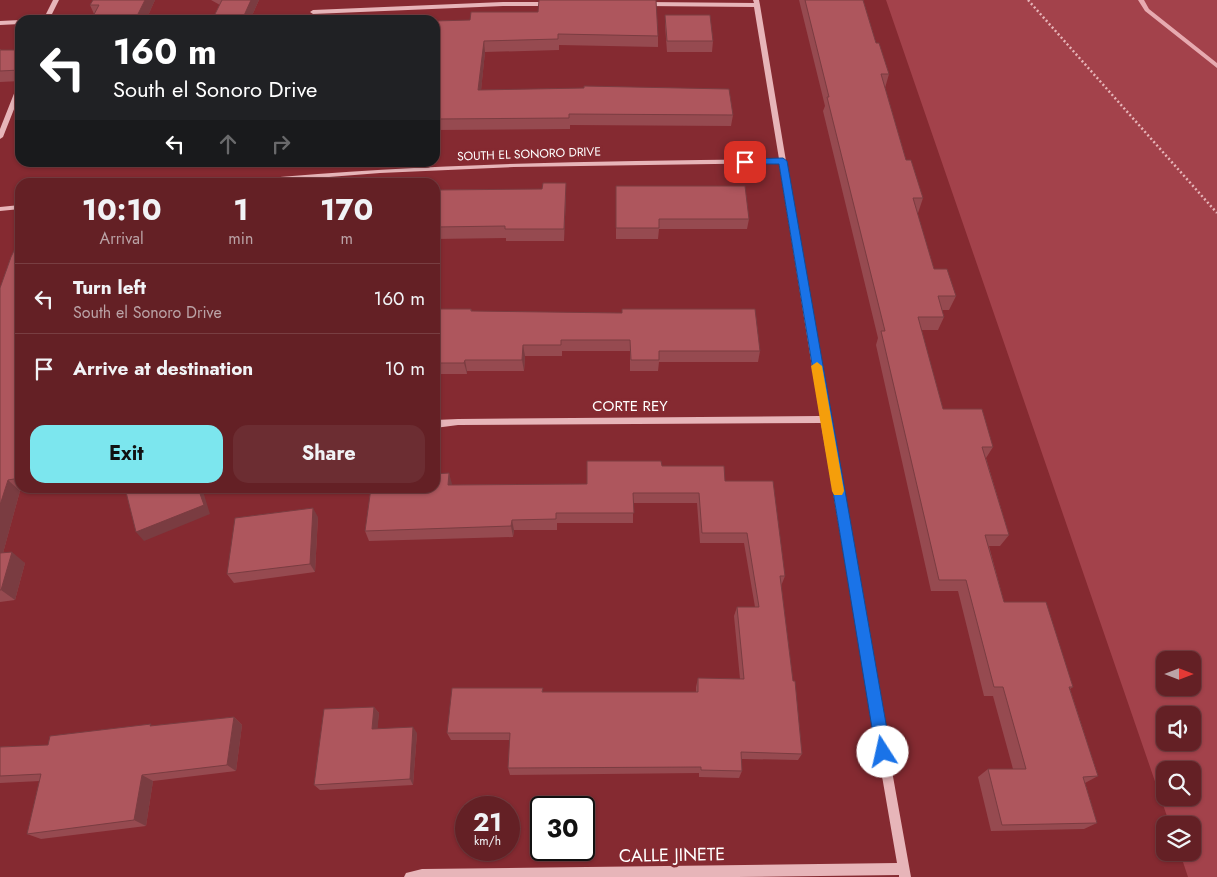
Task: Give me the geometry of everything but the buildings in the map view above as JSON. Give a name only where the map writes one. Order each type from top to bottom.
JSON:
[{"type":"street","points":[[48,15],[56,0]]},
{"type":"street","points":[[639,4],[756,2],[825,418],[904,873]]},
{"type":"street","points":[[313,12],[503,4],[561,4]]},
{"type":"street","points":[[0,23],[15,22]]},
{"type":"street","points":[[0,137],[15,99]]},
{"type":"street","name":"SOUTH EL SONORO DRIVE","points":[[287,178],[539,164],[783,161]]},
{"type":"street","points":[[0,209],[15,207]]},
{"type":"street","name":"CORTE REY","points":[[440,424],[825,418]]},
{"type":"street","name":"CALLE JINETE","points":[[410,877],[422,875],[904,873]]},
{"type":"path","points":[[1028,0],[1093,76],[1217,213]]},
{"type":"shaded area","points":[[886,0],[1217,0],[1217,877],[1188,877],[1183,861],[1201,861],[1201,816],[1167,816],[1163,806],[1201,806],[1201,761],[1156,761],[1156,784]]},
{"type":"waterway","points":[[1141,0],[1147,10],[1217,66]]},
{"type":"slow traffic","points":[[817,366],[838,491]]},
{"type":"route","points":[[745,162],[783,161],[883,752]]}]
